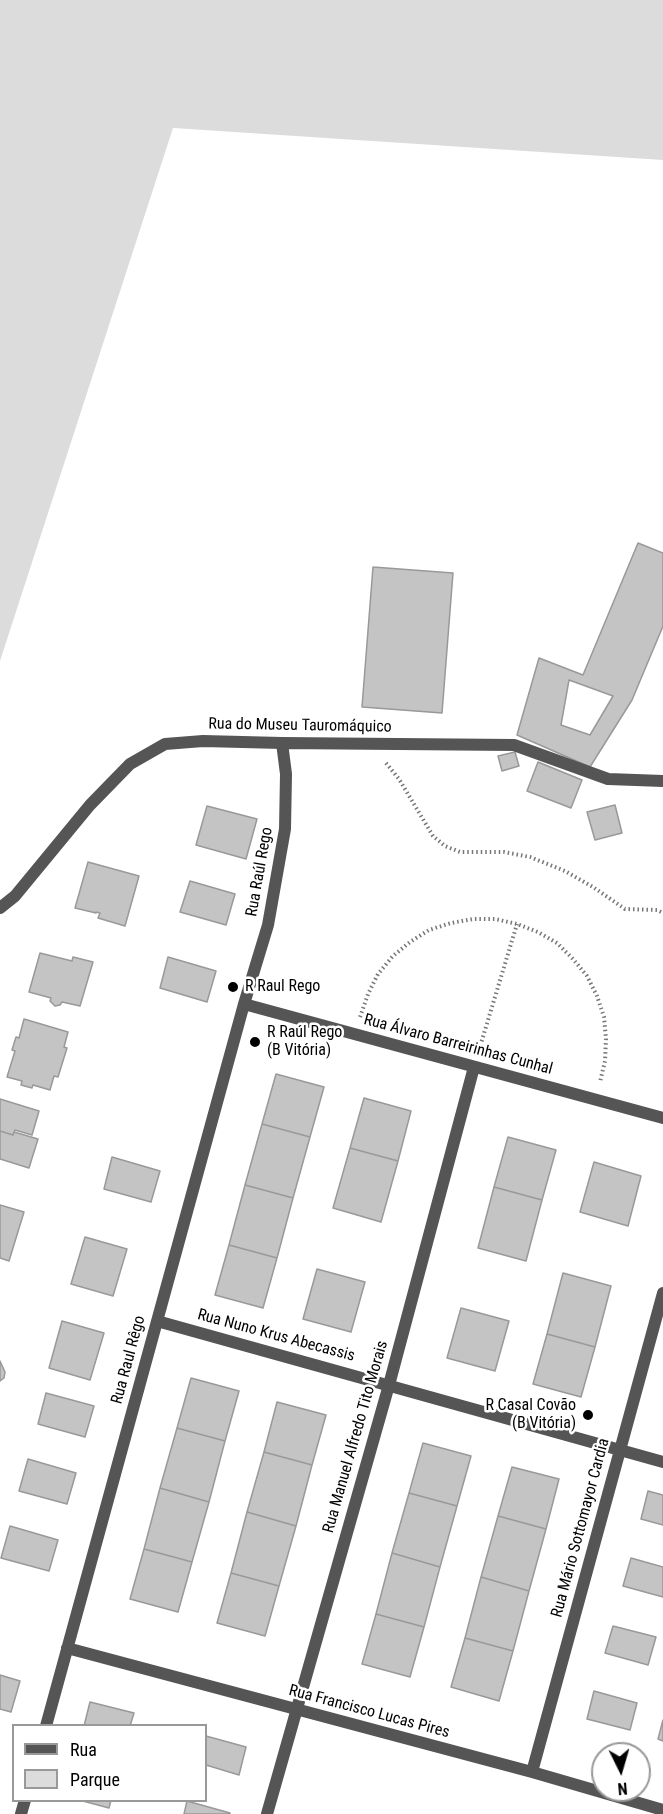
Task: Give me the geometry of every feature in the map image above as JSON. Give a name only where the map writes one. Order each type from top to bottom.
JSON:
[{"type":"street","name":"Rua do Museu Tauromáquico","points":[[0,908],[15,896],[90,805],[130,764],[165,744],[203,741],[514,745],[608,778],[663,781]]},
{"type":"street","name":"Rua Raúl Rego","points":[[244,1004],[268,925],[285,829],[286,774],[282,743]]},
{"type":"street","name":"Rua Álvaro Barreirinhas Cunhal","points":[[244,1004],[663,1118]]},
{"type":"street","name":"Rua Raul Rêgo","points":[[46,1724],[244,1004]]},
{"type":"street","name":"Rua Manuel Alfredo Tito Morais","points":[[267,1814],[389,1384],[474,1067]]},
{"type":"street","name":"Rua Mário Sottomayor Cardia","points":[[532,1772],[663,1293]]},
{"type":"street","name":"Rua Nuno Krus Abecassis","points":[[157,1321],[663,1462]]},
{"type":"street","name":"Rua Francisco Lucas Pires","points":[[67,1648],[532,1772],[663,1810]]},
{"type":"path","points":[[370,744],[399,779],[433,836],[445,846],[460,852],[504,852],[530,857],[565,871],[625,909],[657,910],[663,913]]},
{"type":"path","points":[[355,1035],[368,994],[378,974],[393,956],[410,942],[429,930],[473,919],[495,919],[517,924],[557,943],[587,976],[597,996],[604,1017],[606,1039],[605,1061],[595,1100]]},
{"type":"path","points":[[474,1067],[517,924]]},
{"type":"green space","points":[[0,0],[663,0],[663,160],[173,128],[0,661]]},
{"type":"building","points":[[638,543],[663,553],[663,626],[632,700],[590,767],[517,735],[539,658],[583,675]],"holes":[[[569,680],[613,696],[590,735],[561,725]]]},
{"type":"building","points":[[373,567],[453,573],[442,713],[362,707]]},
{"type":"building","points":[[515,752],[519,766],[502,771],[498,756]]},
{"type":"building","points":[[538,762],[582,780],[571,808],[527,791]]},
{"type":"building","points":[[615,805],[622,833],[595,840],[587,812]]},
{"type":"building","points":[[207,806],[257,819],[246,859],[196,845]]},
{"type":"building","points":[[88,862],[139,876],[125,926],[98,918],[100,913],[75,908]]},
{"type":"building","points":[[190,881],[235,894],[226,925],[180,912]]},
{"type":"building","points":[[40,953],[72,961],[73,957],[93,962],[80,1006],[62,1002],[55,1006],[50,1001],[51,998],[29,992]]},
{"type":"building","points":[[168,957],[216,971],[207,1002],[160,988]]},
{"type":"building","points":[[24,1019],[68,1032],[64,1047],[67,1048],[58,1077],[54,1076],[50,1090],[33,1085],[32,1088],[21,1085],[22,1081],[7,1077],[15,1051],[12,1050],[16,1037],[19,1038]]},
{"type":"building","points":[[276,1074],[324,1087],[310,1137],[262,1124]]},
{"type":"building","points":[[364,1098],[411,1111],[398,1161],[350,1148]]},
{"type":"building","points":[[0,1099],[39,1111],[32,1135],[15,1130],[13,1135],[0,1131]]},
{"type":"building","points":[[262,1124],[310,1137],[293,1198],[245,1185]]},
{"type":"building","points":[[0,1131],[13,1135],[14,1132],[38,1139],[29,1168],[0,1159]]},
{"type":"building","points":[[508,1137],[556,1150],[542,1200],[494,1187]]},
{"type":"building","points":[[350,1148],[398,1161],[381,1222],[333,1208]]},
{"type":"building","points":[[112,1157],[160,1171],[151,1202],[104,1189]]},
{"type":"building","points":[[594,1162],[641,1176],[628,1226],[580,1212]]},
{"type":"building","points":[[245,1185],[293,1198],[277,1258],[229,1245]]},
{"type":"building","points":[[494,1187],[542,1200],[526,1261],[478,1248]]},
{"type":"building","points":[[0,1205],[24,1212],[9,1261],[0,1258]]},
{"type":"building","points":[[85,1237],[127,1249],[113,1296],[71,1284]]},
{"type":"building","points":[[229,1245],[277,1258],[263,1308],[215,1295]]},
{"type":"building","points":[[317,1269],[365,1282],[351,1332],[303,1319]]},
{"type":"building","points":[[563,1273],[611,1286],[595,1347],[547,1334]]},
{"type":"building","points":[[461,1308],[509,1321],[495,1371],[447,1358]]},
{"type":"building","points":[[62,1321],[104,1333],[90,1380],[49,1368]]},
{"type":"building","points":[[547,1334],[595,1347],[581,1397],[533,1384]]},
{"type":"building","points":[[0,1361],[5,1372],[4,1378],[0,1381]]},
{"type":"building","points":[[191,1378],[239,1391],[225,1441],[177,1428]]},
{"type":"building","points":[[46,1393],[94,1406],[85,1437],[38,1424]]},
{"type":"building","points":[[277,1402],[326,1415],[312,1465],[264,1452]]},
{"type":"building","points":[[177,1428],[225,1441],[209,1502],[160,1488]]},
{"type":"building","points":[[423,1443],[471,1456],[457,1506],[409,1493]]},
{"type":"building","points":[[264,1452],[312,1465],[296,1526],[247,1512]]},
{"type":"building","points":[[28,1459],[76,1473],[67,1504],[19,1491]]},
{"type":"building","points":[[512,1467],[559,1479],[546,1529],[498,1516]]},
{"type":"building","points":[[160,1488],[209,1502],[192,1562],[144,1549]]},
{"type":"building","points":[[648,1491],[663,1495],[663,1525],[641,1519]]},
{"type":"building","points":[[409,1493],[457,1506],[440,1567],[392,1553]]},
{"type":"building","points":[[247,1512],[296,1526],[279,1586],[231,1573]]},
{"type":"building","points":[[498,1516],[546,1529],[529,1591],[481,1577]]},
{"type":"building","points":[[10,1526],[58,1540],[49,1571],[1,1558]]},
{"type":"building","points":[[144,1549],[192,1562],[178,1612],[130,1599]]},
{"type":"building","points":[[392,1553],[440,1567],[424,1627],[376,1614]]},
{"type":"building","points":[[631,1558],[663,1567],[663,1597],[623,1586]]},
{"type":"building","points":[[231,1573],[279,1586],[265,1636],[217,1623]]},
{"type":"building","points":[[481,1577],[529,1591],[513,1651],[465,1638]]},
{"type":"building","points":[[376,1614],[424,1627],[410,1677],[362,1664]]},
{"type":"building","points":[[613,1626],[656,1637],[648,1665],[605,1653]]},
{"type":"building","points":[[465,1638],[513,1651],[499,1701],[451,1687]]},
{"type":"building","points":[[0,1675],[20,1681],[11,1712],[0,1709]]},
{"type":"building","points":[[594,1691],[637,1703],[630,1730],[587,1719]]},
{"type":"building","points":[[90,1702],[134,1713],[131,1724],[84,1724]]},
{"type":"building","points":[[663,1720],[663,1741],[658,1739]]},
{"type":"building","points":[[207,1736],[246,1747],[239,1775],[207,1765]]},
{"type":"building","points":[[86,1802],[110,1802],[109,1808]]},
{"type":"building","points":[[187,1802],[230,1813],[230,1814],[184,1814]]},
{"type":"place","name":"R Raul Rego","points":[[233,987]]},
{"type":"place","name":"R Raúl Rego (B Vitória)","points":[[255,1042]]},
{"type":"place","name":"R Casal Covão (B Vitória)","points":[[588,1415]]}]
